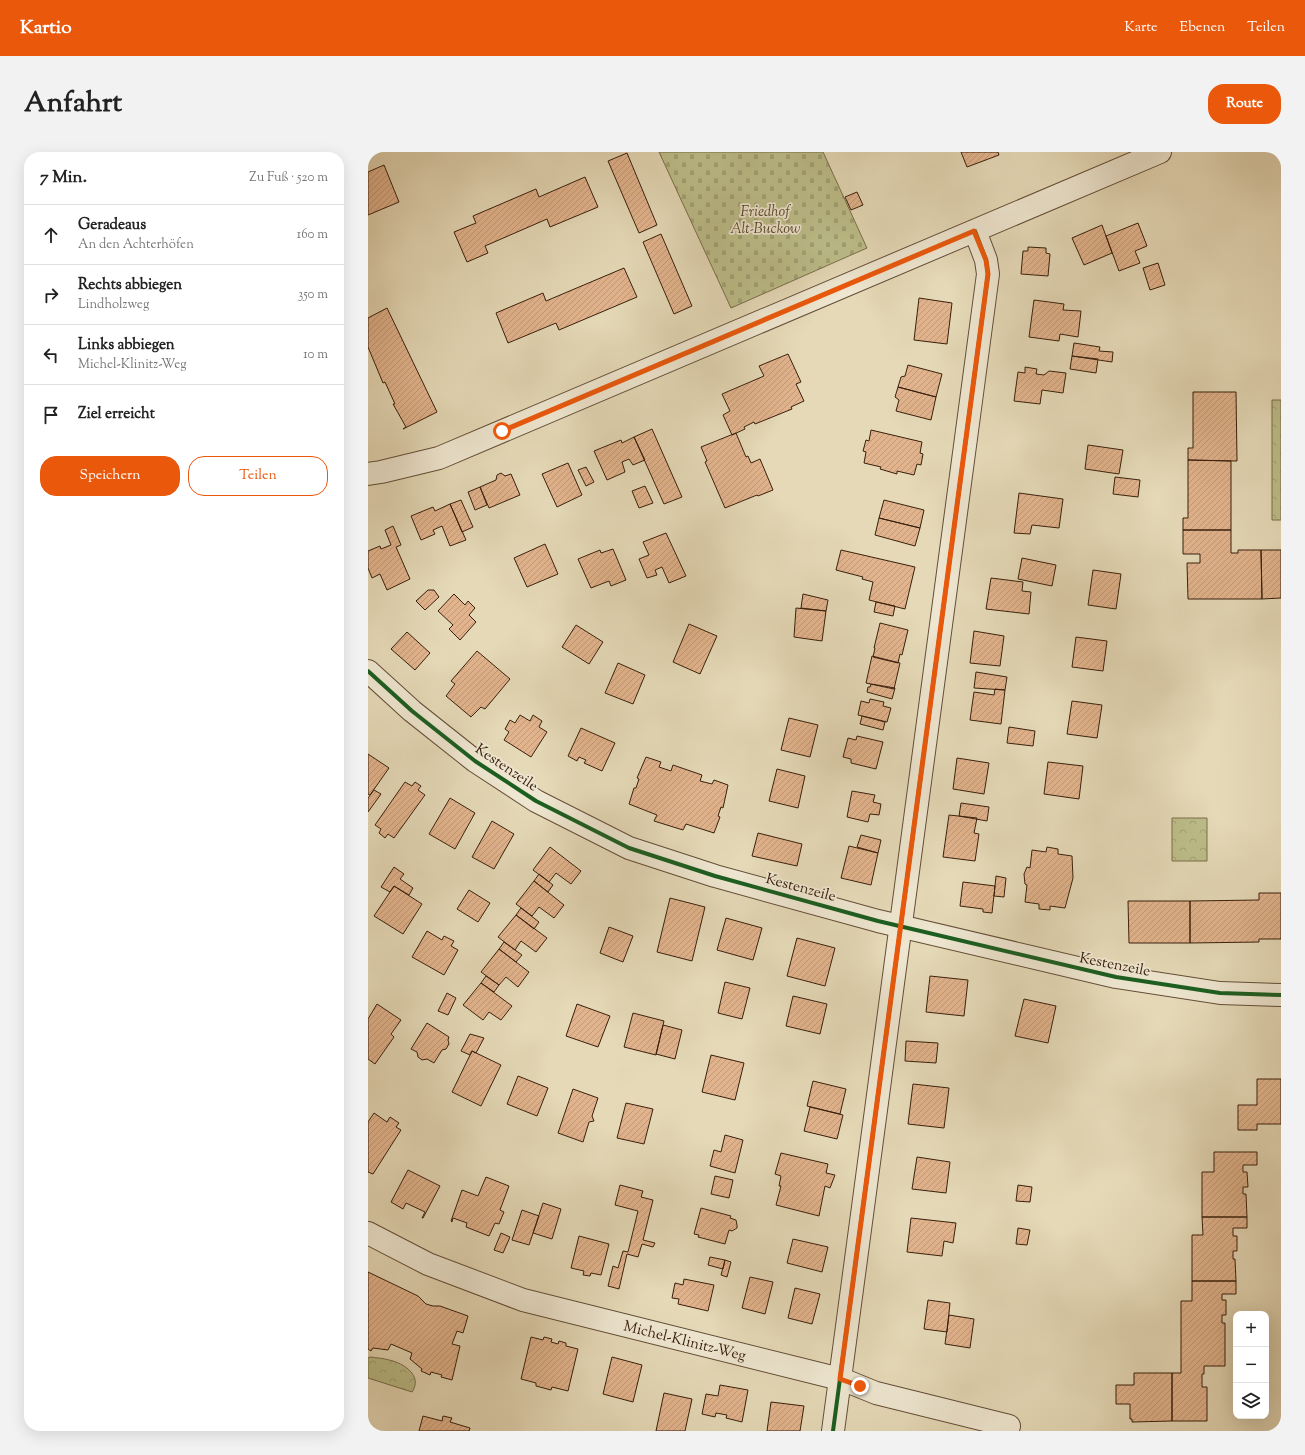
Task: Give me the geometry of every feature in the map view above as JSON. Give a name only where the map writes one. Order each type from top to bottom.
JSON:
[{"type":"street","points":[[368,474],[439,458],[1160,152]]},
{"type":"street","points":[[833,1431],[988,274],[986,260],[974,231]]},
{"type":"street","name":"Kestenzeile","points":[[368,671],[412,710],[475,761],[536,801],[629,848],[710,875],[900,926],[1116,977],[1220,993],[1281,995]]},
{"type":"street","name":"Michel-Klinitz-Weg","points":[[368,1233],[428,1264],[523,1300],[840,1379],[876,1393],[1009,1426]]},
{"type":"green space","name":"Friedhof Alt-Buckow","points":[[659,152],[823,152],[867,248],[731,308]]},
{"type":"green space","points":[[1272,400],[1281,400],[1281,520],[1272,520]]},
{"type":"green space","points":[[1172,818],[1207,818],[1207,861],[1172,861]]},
{"type":"green space","points":[[370,1357],[395,1362],[406,1367],[414,1376],[415,1386],[412,1392],[368,1378],[368,1358]]},
{"type":"building","points":[[961,152],[998,152],[999,155],[967,167]]},
{"type":"building","points":[[627,153],[657,225],[639,233],[608,161]]},
{"type":"building","points":[[384,165],[399,202],[368,215],[368,172]]},
{"type":"building","points":[[585,177],[598,207],[550,227],[547,219],[485,246],[488,253],[467,262],[454,232],[476,223],[473,216],[536,189],[539,197]]},
{"type":"building","points":[[857,192],[863,205],[851,210],[845,197]]},
{"type":"building","points":[[1138,223],[1147,246],[1135,251],[1140,263],[1119,271],[1106,236]]},
{"type":"building","points":[[1102,225],[1112,253],[1084,265],[1072,238]]},
{"type":"building","points":[[661,234],[692,306],[674,314],[643,242]]},
{"type":"building","points":[[1028,247],[1046,248],[1046,253],[1050,254],[1048,276],[1021,274],[1023,251],[1028,251]]},
{"type":"building","points":[[1158,263],[1165,285],[1150,290],[1143,268]]},
{"type":"building","points":[[624,268],[637,297],[559,330],[556,323],[508,343],[496,313],[543,293],[546,301]]},
{"type":"building","points":[[919,298],[952,303],[947,344],[914,340]]},
{"type":"building","points":[[1034,300],[1064,304],[1063,310],[1081,311],[1078,337],[1060,334],[1059,341],[1029,337]]},
{"type":"building","points":[[387,308],[437,412],[403,429],[406,427],[393,404],[395,404],[385,382],[383,383],[368,347],[368,318]]},
{"type":"building","points":[[1074,343],[1100,347],[1099,351],[1113,352],[1112,362],[1072,356]]},
{"type":"building","points":[[788,354],[801,382],[796,384],[804,401],[791,407],[792,409],[755,424],[754,422],[744,427],[745,429],[732,435],[723,415],[730,411],[722,394],[764,376],[759,366]]},
{"type":"building","points":[[1072,356],[1098,359],[1096,373],[1070,369]]},
{"type":"building","points":[[908,365],[942,374],[936,397],[898,387],[901,377],[905,376]]},
{"type":"building","points":[[1025,367],[1037,369],[1036,374],[1044,375],[1049,371],[1066,373],[1063,393],[1042,390],[1040,404],[1014,401],[1018,372],[1025,373]]},
{"type":"building","points":[[898,387],[936,397],[931,420],[896,411],[899,400],[895,397]]},
{"type":"building","points":[[1193,392],[1236,392],[1237,461],[1188,460],[1188,448],[1193,448]]},
{"type":"building","points":[[652,429],[682,497],[664,504],[634,437]]},
{"type":"building","points":[[871,430],[922,442],[920,453],[923,454],[921,465],[917,464],[914,475],[897,471],[897,474],[880,469],[881,467],[864,463],[866,452],[863,451],[866,440],[869,441]]},
{"type":"building","points":[[736,433],[746,457],[748,456],[751,463],[760,459],[773,490],[725,508],[705,462],[707,461],[701,447]]},
{"type":"building","points":[[634,437],[645,460],[633,465],[629,459],[622,462],[625,472],[607,480],[594,451],[621,440],[622,443]]},
{"type":"building","points":[[1088,445],[1123,450],[1119,474],[1085,469]]},
{"type":"building","points":[[1188,460],[1231,461],[1231,530],[1183,530],[1183,518],[1188,518]]},
{"type":"building","points":[[568,463],[582,495],[557,507],[542,474]]},
{"type":"building","points":[[586,467],[594,482],[586,486],[578,470]]},
{"type":"building","points":[[501,473],[505,476],[511,474],[520,495],[489,508],[480,487],[496,480],[497,475]]},
{"type":"building","points":[[1115,477],[1140,480],[1138,497],[1113,494]]},
{"type":"building","points":[[645,486],[653,503],[639,508],[632,491]]},
{"type":"building","points":[[480,487],[487,505],[475,510],[468,492]]},
{"type":"building","points":[[1019,493],[1063,499],[1059,528],[1032,525],[1030,534],[1014,533]]},
{"type":"building","points":[[461,500],[473,527],[462,532],[450,504]]},
{"type":"building","points":[[884,500],[924,510],[920,528],[879,518]]},
{"type":"building","points":[[450,504],[466,540],[450,546],[442,526],[433,530],[435,534],[421,540],[411,516],[433,507],[435,511]]},
{"type":"building","points":[[879,518],[920,528],[915,546],[875,535]]},
{"type":"building","points":[[393,526],[401,545],[396,547],[410,579],[387,590],[380,574],[372,578],[368,568],[368,551],[380,546],[381,549],[391,545],[385,530]]},
{"type":"building","points":[[1183,530],[1231,530],[1231,553],[1238,553],[1238,550],[1261,550],[1262,599],[1188,599],[1187,563],[1200,563],[1200,554],[1183,554]]},
{"type":"building","points":[[666,533],[686,576],[669,583],[662,567],[655,570],[657,575],[647,578],[639,559],[649,555],[643,542]]},
{"type":"building","points":[[545,544],[558,574],[527,587],[514,558]]},
{"type":"building","points":[[613,549],[626,580],[611,586],[609,581],[591,588],[578,559],[600,550],[601,553]]},
{"type":"building","points":[[841,550],[915,567],[905,609],[869,600],[873,582],[862,579],[863,577],[836,570]]},
{"type":"building","points":[[1261,550],[1281,550],[1281,598],[1262,599]]},
{"type":"building","points":[[1022,558],[1056,565],[1052,586],[1018,579]]},
{"type":"building","points":[[1093,570],[1121,574],[1116,609],[1088,605]]},
{"type":"building","points":[[991,578],[1023,582],[1022,591],[1031,592],[1029,614],[986,609]]},
{"type":"building","points":[[428,590],[434,590],[439,597],[425,610],[416,601]]},
{"type":"building","points":[[454,594],[465,605],[468,601],[475,608],[469,615],[476,622],[460,640],[449,629],[453,625],[438,611]]},
{"type":"building","points":[[803,594],[828,600],[826,611],[801,608]]},
{"type":"building","points":[[876,602],[895,606],[893,616],[874,612]]},
{"type":"building","points":[[796,608],[826,611],[822,641],[794,637]]},
{"type":"building","points":[[880,623],[908,630],[902,655],[900,654],[898,663],[873,657]]},
{"type":"building","points":[[689,624],[717,636],[700,674],[673,662]]},
{"type":"building","points":[[576,625],[603,642],[589,664],[562,647]]},
{"type":"building","points":[[974,631],[1004,636],[1000,666],[970,663]]},
{"type":"building","points":[[407,632],[430,653],[415,670],[391,649]]},
{"type":"building","points":[[1076,637],[1107,641],[1103,671],[1072,667]]},
{"type":"building","points":[[477,651],[510,679],[485,709],[481,707],[471,717],[446,696],[455,684],[451,681]]},
{"type":"building","points":[[872,656],[900,663],[894,689],[866,683]]},
{"type":"building","points":[[618,663],[645,675],[633,704],[605,693]]},
{"type":"building","points":[[976,672],[1007,677],[1005,690],[974,688]]},
{"type":"building","points":[[871,684],[895,688],[892,699],[867,692],[868,687],[870,687]]},
{"type":"building","points":[[995,689],[1005,690],[1001,724],[970,720],[974,692],[994,695]]},
{"type":"building","points":[[870,699],[884,702],[883,706],[891,708],[887,722],[858,715],[861,701],[869,703]]},
{"type":"building","points":[[1072,701],[1102,705],[1097,738],[1067,734]]},
{"type":"building","points":[[520,715],[530,721],[533,715],[542,721],[539,727],[547,732],[531,757],[504,740],[509,732],[505,729],[510,720],[515,723]]},
{"type":"building","points":[[862,716],[885,722],[883,730],[860,724]]},
{"type":"building","points":[[789,718],[818,725],[810,757],[781,750]]},
{"type":"building","points":[[1009,727],[1035,731],[1033,746],[1007,743]]},
{"type":"building","points":[[581,728],[615,743],[602,771],[584,763],[586,760],[579,757],[577,761],[568,756]]},
{"type":"building","points":[[857,736],[883,742],[876,769],[851,763],[851,759],[843,757],[848,738],[856,740]]},
{"type":"building","points":[[368,754],[389,768],[370,795],[368,794]]},
{"type":"building","points":[[646,757],[661,762],[659,767],[671,771],[673,765],[702,775],[700,781],[712,784],[714,780],[728,785],[723,808],[721,807],[718,816],[720,817],[714,833],[686,824],[683,830],[654,821],[657,815],[629,804],[634,788],[636,788],[639,779],[637,778]]},
{"type":"building","points":[[957,758],[989,763],[984,794],[953,789]]},
{"type":"building","points":[[1048,762],[1083,766],[1079,799],[1044,794]]},
{"type":"building","points":[[777,769],[805,776],[798,808],[769,801]]},
{"type":"building","points":[[405,782],[412,786],[415,782],[421,786],[418,790],[425,795],[394,838],[388,834],[385,838],[379,833],[381,829],[375,825]]},
{"type":"building","points":[[374,790],[381,794],[368,812],[368,798]]},
{"type":"building","points":[[852,791],[875,795],[873,802],[881,804],[879,815],[870,814],[868,822],[847,817]]},
{"type":"building","points":[[450,798],[475,813],[455,849],[429,834]]},
{"type":"building","points":[[961,803],[989,807],[987,821],[959,816]]},
{"type":"building","points":[[949,815],[977,818],[974,833],[979,834],[975,861],[943,857]]},
{"type":"building","points":[[492,821],[514,834],[494,869],[472,857]]},
{"type":"building","points":[[758,833],[802,844],[797,866],[752,856]]},
{"type":"building","points":[[861,835],[881,840],[878,853],[857,847]]},
{"type":"building","points":[[849,846],[878,853],[871,885],[841,878]]},
{"type":"building","points":[[550,847],[581,871],[571,884],[556,873],[549,882],[533,870]]},
{"type":"building","points":[[1047,847],[1058,849],[1058,854],[1072,856],[1073,878],[1065,908],[1050,906],[1050,910],[1039,909],[1039,904],[1025,902],[1027,885],[1025,884],[1024,874],[1027,867],[1030,868],[1032,850],[1046,852]]},
{"type":"building","points":[[394,867],[404,874],[400,879],[413,888],[409,895],[394,886],[390,892],[381,887]]},
{"type":"building","points":[[539,874],[553,885],[548,892],[534,881]]},
{"type":"building","points":[[996,876],[1006,878],[1004,897],[994,896]]},
{"type":"building","points":[[534,881],[564,905],[554,918],[539,907],[532,916],[516,904]]},
{"type":"building","points":[[963,882],[995,886],[992,913],[983,912],[983,909],[960,906]]},
{"type":"building","points":[[394,886],[422,904],[403,934],[374,916]]},
{"type":"building","points":[[469,890],[490,903],[478,922],[457,909]]},
{"type":"building","points":[[1259,893],[1281,893],[1281,939],[1259,939],[1259,942],[1190,943],[1190,901],[1259,900]]},
{"type":"building","points":[[670,898],[705,907],[692,961],[657,952]]},
{"type":"building","points":[[1128,901],[1190,901],[1190,943],[1129,943]]},
{"type":"building","points":[[521,908],[539,922],[534,929],[516,915]]},
{"type":"building","points":[[516,915],[547,938],[536,952],[521,941],[515,950],[498,937]]},
{"type":"building","points":[[726,918],[762,928],[753,960],[717,950]]},
{"type":"building","points":[[609,927],[633,936],[623,962],[600,953]]},
{"type":"building","points":[[427,931],[442,940],[444,936],[454,941],[451,946],[458,950],[444,975],[412,957]]},
{"type":"building","points":[[797,938],[835,948],[825,986],[787,976]]},
{"type":"building","points":[[504,942],[522,955],[516,962],[499,949]]},
{"type":"building","points":[[499,949],[529,972],[518,987],[506,977],[499,985],[481,972]]},
{"type":"building","points":[[486,976],[499,985],[494,992],[481,983]]},
{"type":"building","points":[[930,976],[968,980],[964,1016],[926,1012]]},
{"type":"building","points":[[725,982],[750,988],[742,1019],[718,1013]]},
{"type":"building","points":[[481,983],[512,1006],[501,1020],[489,1012],[483,1020],[463,1005]]},
{"type":"building","points":[[447,993],[456,998],[448,1015],[438,1011]]},
{"type":"building","points":[[793,996],[827,1004],[820,1034],[786,1026]]},
{"type":"building","points":[[1024,999],[1056,1006],[1048,1043],[1015,1036]]},
{"type":"building","points":[[377,1004],[401,1020],[391,1034],[394,1037],[375,1064],[368,1059],[368,1019]]},
{"type":"building","points":[[577,1004],[610,1016],[598,1047],[566,1036]]},
{"type":"building","points":[[633,1013],[664,1021],[656,1055],[624,1047]]},
{"type":"building","points":[[427,1023],[449,1037],[449,1044],[446,1049],[442,1050],[434,1063],[427,1059],[422,1060],[418,1057],[417,1052],[411,1049]]},
{"type":"building","points":[[663,1025],[682,1030],[675,1059],[656,1054]]},
{"type":"building","points":[[470,1034],[484,1038],[476,1053],[472,1051],[470,1055],[461,1051]]},
{"type":"building","points":[[906,1041],[938,1043],[936,1063],[905,1061]]},
{"type":"building","points":[[472,1051],[501,1065],[481,1106],[452,1092]]},
{"type":"building","points":[[711,1055],[744,1063],[735,1100],[702,1092]]},
{"type":"building","points":[[518,1076],[548,1088],[537,1116],[507,1104]]},
{"type":"building","points":[[1257,1079],[1281,1079],[1281,1124],[1257,1124],[1257,1130],[1238,1130],[1238,1105],[1257,1105]]},
{"type":"building","points":[[813,1081],[846,1089],[840,1114],[807,1106]]},
{"type":"building","points":[[913,1084],[949,1088],[944,1128],[908,1124]]},
{"type":"building","points":[[573,1089],[598,1098],[592,1116],[594,1121],[589,1122],[583,1142],[558,1133]]},
{"type":"building","points":[[626,1103],[653,1109],[644,1144],[617,1138]]},
{"type":"building","points":[[810,1107],[843,1115],[837,1139],[804,1131]]},
{"type":"building","points":[[374,1113],[387,1122],[390,1117],[399,1123],[396,1127],[401,1130],[373,1174],[368,1172],[368,1122]]},
{"type":"building","points":[[725,1135],[743,1140],[735,1173],[710,1166],[714,1150],[721,1152]]},
{"type":"building","points":[[1214,1152],[1257,1152],[1257,1165],[1243,1165],[1243,1172],[1247,1172],[1248,1187],[1243,1187],[1243,1194],[1246,1194],[1247,1217],[1202,1217],[1202,1172],[1214,1172]]},
{"type":"building","points":[[781,1153],[828,1164],[826,1173],[835,1175],[830,1188],[825,1186],[819,1216],[776,1205],[781,1186],[779,1186],[781,1176],[775,1174]]},
{"type":"building","points":[[917,1157],[950,1162],[946,1193],[912,1189]]},
{"type":"building","points":[[408,1170],[440,1186],[423,1218],[425,1212],[406,1203],[403,1209],[391,1202]]},
{"type":"building","points":[[715,1176],[733,1180],[729,1198],[711,1194]]},
{"type":"building","points":[[486,1177],[509,1186],[500,1210],[504,1212],[499,1224],[495,1223],[489,1236],[466,1227],[467,1223],[453,1218],[452,1222],[451,1221],[462,1190],[478,1196]]},
{"type":"building","points":[[620,1185],[643,1191],[641,1197],[653,1200],[643,1240],[655,1243],[653,1247],[642,1244],[638,1257],[627,1254],[619,1289],[608,1286],[613,1266],[618,1268],[623,1251],[628,1252],[638,1211],[615,1205]]},
{"type":"building","points":[[1018,1185],[1032,1187],[1030,1202],[1016,1201]]},
{"type":"building","points":[[543,1203],[561,1209],[552,1239],[533,1233]]},
{"type":"building","points":[[701,1208],[731,1216],[730,1218],[736,1220],[737,1228],[732,1231],[729,1230],[725,1244],[698,1237],[699,1235],[694,1234]]},
{"type":"building","points":[[522,1210],[539,1216],[529,1245],[512,1240]]},
{"type":"building","points":[[1202,1217],[1247,1217],[1247,1228],[1233,1228],[1233,1236],[1237,1236],[1237,1251],[1233,1251],[1236,1281],[1192,1281],[1192,1235],[1203,1235]]},
{"type":"building","points":[[911,1218],[956,1223],[953,1243],[944,1241],[942,1256],[907,1252]]},
{"type":"building","points":[[1018,1228],[1030,1230],[1027,1245],[1016,1244]]},
{"type":"building","points":[[501,1233],[510,1237],[503,1253],[494,1250]]},
{"type":"building","points":[[579,1236],[609,1244],[601,1275],[591,1273],[590,1276],[583,1275],[584,1271],[571,1268]]},
{"type":"building","points":[[793,1239],[828,1247],[822,1272],[787,1263]]},
{"type":"building","points":[[710,1257],[725,1260],[723,1269],[708,1265]]},
{"type":"building","points":[[725,1260],[731,1262],[727,1277],[721,1275]]},
{"type":"building","points":[[368,1272],[418,1296],[426,1304],[440,1306],[468,1316],[463,1333],[457,1331],[452,1344],[460,1346],[452,1380],[441,1377],[442,1375],[431,1372],[430,1375],[421,1371],[422,1369],[410,1359],[412,1353],[391,1344],[388,1350],[373,1348],[371,1351],[368,1349]]},
{"type":"building","points":[[750,1277],[773,1282],[765,1314],[742,1308]]},
{"type":"building","points":[[684,1279],[714,1285],[708,1311],[678,1304],[679,1299],[672,1298],[675,1283],[683,1285]]},
{"type":"building","points":[[1192,1281],[1236,1281],[1236,1294],[1222,1294],[1222,1300],[1226,1300],[1226,1315],[1222,1315],[1222,1323],[1225,1323],[1225,1366],[1204,1366],[1204,1374],[1202,1374],[1202,1387],[1207,1387],[1207,1421],[1172,1421],[1172,1373],[1181,1373],[1181,1301],[1192,1301]]},
{"type":"building","points":[[795,1288],[820,1294],[812,1324],[788,1318]]},
{"type":"building","points":[[928,1300],[950,1303],[947,1332],[924,1329]]},
{"type":"building","points":[[949,1315],[974,1319],[970,1348],[945,1344]]},
{"type":"building","points":[[531,1337],[543,1340],[544,1337],[552,1339],[551,1342],[558,1344],[559,1341],[566,1343],[566,1346],[578,1349],[568,1391],[552,1387],[551,1390],[536,1386],[536,1383],[521,1379]]},
{"type":"building","points":[[612,1357],[642,1365],[633,1402],[603,1394]]},
{"type":"building","points":[[1134,1373],[1172,1373],[1172,1421],[1132,1422],[1132,1419],[1130,1419],[1130,1404],[1116,1404],[1116,1385],[1134,1385]]},
{"type":"building","points":[[720,1385],[748,1390],[742,1422],[726,1418],[727,1415],[716,1413],[715,1417],[702,1414],[706,1394],[718,1396]]},
{"type":"building","points":[[664,1393],[692,1399],[685,1431],[656,1431]]},
{"type":"building","points":[[771,1402],[804,1406],[800,1431],[767,1431]]},
{"type":"building","points":[[423,1416],[442,1421],[443,1416],[452,1418],[450,1422],[470,1428],[469,1431],[419,1431]]},
{"type":"cycle path","points":[[833,1431],[988,274],[986,260],[975,231]]},
{"type":"cycle path","points":[[368,671],[412,711],[475,761],[536,801],[629,848],[715,876],[878,921],[1116,977],[1220,993],[1281,995]]},
{"type":"route","points":[[502,431],[974,231],[986,260],[988,274],[840,1379],[860,1386]]}]
